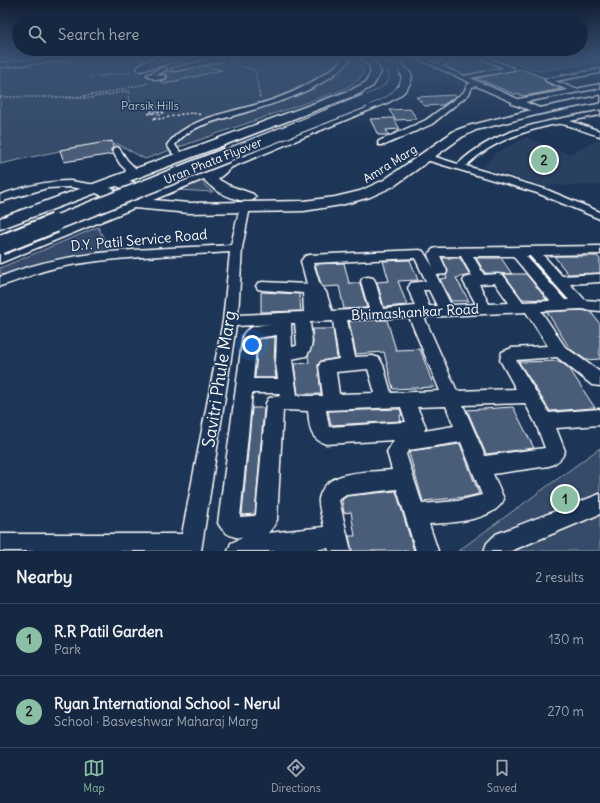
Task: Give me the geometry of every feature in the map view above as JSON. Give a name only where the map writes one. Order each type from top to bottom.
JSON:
[{"type":"highway","points":[[0,224],[361,89],[368,84]]},
{"type":"highway","name":"Uran Phata Flyover","points":[[0,235],[365,95],[382,84]]},
{"type":"highway","name":"Uran Phata Flyover","points":[[0,245],[374,97],[387,90],[393,84]]},
{"type":"highway","points":[[0,258],[385,100],[398,92],[406,84]]},
{"type":"highway","name":"Amra Marg","points":[[96,188],[133,203],[188,208],[328,193],[354,186],[375,177],[444,130],[474,118],[600,93]]},
{"type":"highway","name":"Amra Marg","points":[[122,179],[154,194],[304,206],[336,202],[365,194],[388,183],[458,134],[472,128],[527,107],[600,99]]},
{"type":"highway","points":[[229,164],[214,175],[212,182],[246,202]]},
{"type":"highway","points":[[98,217],[139,210],[188,208]]},
{"type":"street","points":[[176,152],[171,145],[176,137],[200,123],[262,105],[314,84]]},
{"type":"street","points":[[382,143],[429,122],[467,92],[469,86],[475,84],[527,107],[576,91],[600,86]]},
{"type":"street","points":[[557,84],[576,91]]},
{"type":"street","points":[[460,167],[478,151],[514,133],[600,113]]},
{"type":"street","points":[[564,122],[600,134]]},
{"type":"street","points":[[116,150],[131,169],[122,179]]},
{"type":"street","points":[[426,157],[541,191],[600,216]]},
{"type":"street","name":"Amra Marg","points":[[79,184],[122,179]]},
{"type":"street","points":[[0,199],[45,184],[79,184],[96,188]]},
{"type":"street","name":"Savitri Phule Marg","points":[[191,548],[230,321],[236,248],[246,202]]},
{"type":"street","name":"D.Y. Patil Service Road","points":[[0,282],[13,276],[48,265],[84,258],[236,248]]},
{"type":"street","points":[[429,271],[441,271],[434,253],[600,250]]},
{"type":"street","points":[[465,252],[480,279]]},
{"type":"street","points":[[516,252],[562,304]]},
{"type":"street","points":[[533,252],[581,304]]},
{"type":"street","points":[[348,363],[333,316],[320,292],[314,286],[307,263],[309,259],[416,253],[421,255],[446,310]]},
{"type":"street","points":[[485,308],[470,282],[480,279],[498,278],[525,306],[560,351],[599,381]]},
{"type":"street","points":[[559,280],[600,278]]},
{"type":"street","points":[[368,281],[377,314]]},
{"type":"street","points":[[415,515],[479,508],[489,504],[494,499],[450,398],[419,311],[414,288],[416,286],[434,285]]},
{"type":"street","points":[[263,286],[309,289],[303,349],[300,352],[284,353]]},
{"type":"street","name":"Bhimashankar Road","points":[[230,321],[284,323],[307,318],[419,311],[562,304],[600,306]]},
{"type":"street","points":[[246,542],[238,528],[229,523],[244,402],[244,386],[250,335],[254,332],[284,323],[284,353],[288,395]]},
{"type":"street","points":[[480,466],[549,457],[556,451],[544,421],[508,360],[508,356],[512,354],[560,351]]},
{"type":"street","points":[[385,400],[375,365],[372,362],[327,366],[320,431],[326,436],[414,430],[417,428],[409,408]]},
{"type":"street","points":[[244,386],[324,403],[530,396]]},
{"type":"street","points":[[246,542],[266,520],[275,403],[288,395]]},
{"type":"street","points":[[544,421],[600,417]]},
{"type":"street","points":[[427,551],[396,452],[404,442],[466,433]]},
{"type":"street","points":[[246,542],[338,544],[329,500],[334,491],[343,485],[404,479]]},
{"type":"street","points":[[495,551],[504,542],[600,504]]},
{"type":"street","points":[[0,545],[191,548]]},
{"type":"path","points":[[66,98],[102,94],[147,84]]},
{"type":"path","points":[[258,84],[262,105]]},
{"type":"path","points":[[0,97],[30,96],[77,99],[106,97],[130,91],[128,105],[135,106],[154,103],[160,109],[159,112],[152,110],[150,113],[153,113],[147,114],[165,112],[153,119],[168,118],[193,112],[203,117],[200,123]]},
{"type":"shaded area","points":[[527,137],[569,154],[600,139],[600,185],[544,186],[482,167],[497,152]]},
{"type":"green space","name":"Parsik Hills","points":[[0,84],[353,84],[342,90],[145,159],[118,144],[77,147],[0,164]]},
{"type":"green space","points":[[202,179],[205,186],[213,192],[176,190]]},
{"type":"green space","points":[[98,227],[110,251],[47,262],[0,278],[0,268]]},
{"type":"green space","points":[[600,448],[600,551],[458,551]]},
{"type":"building","points":[[490,84],[549,84],[561,89],[524,96],[514,94]]},
{"type":"building","points":[[455,95],[455,97],[443,105],[425,106],[416,97]]},
{"type":"building","points":[[410,109],[417,119],[396,120],[389,110]]},
{"type":"building","points":[[393,118],[400,129],[386,130],[389,135],[378,135],[370,119]]},
{"type":"building","points":[[112,141],[113,148],[111,150],[113,154],[64,162],[60,150]]},
{"type":"building","points":[[554,256],[597,256],[600,259],[600,273],[568,274]]},
{"type":"building","points":[[442,258],[460,258],[470,275],[456,278],[469,301],[451,301],[440,279],[447,278],[446,276],[448,271]]},
{"type":"building","points":[[476,258],[501,258],[512,274],[485,273]]},
{"type":"building","points":[[410,260],[418,280],[398,281],[407,305],[384,307],[377,282],[389,281],[383,261]]},
{"type":"building","points":[[344,263],[349,283],[360,283],[367,308],[344,309],[339,286],[323,287],[321,284],[315,264]]},
{"type":"building","points":[[504,274],[526,274],[547,300],[522,299]]},
{"type":"building","points":[[261,292],[299,294],[301,311],[261,312]]},
{"type":"building","points":[[581,310],[591,312],[600,324],[600,359],[586,360],[570,349],[547,312]]},
{"type":"building","points":[[387,320],[396,350],[420,349],[434,387],[393,389],[384,352],[356,354],[349,321]]},
{"type":"building","points":[[312,329],[333,329],[337,358],[321,361],[318,365],[321,394],[298,394],[294,364],[309,363],[308,355],[313,344]]},
{"type":"building","points":[[275,337],[274,363],[276,378],[255,378],[258,339]]},
{"type":"building","points":[[559,361],[569,368],[595,408],[550,411],[519,362]]},
{"type":"building","points":[[513,407],[534,448],[486,454],[467,410]]},
{"type":"building","points":[[252,408],[264,408],[255,514],[242,515]]},
{"type":"building","points":[[400,409],[402,415],[400,415],[401,421],[331,425],[328,411]]},
{"type":"building","points":[[460,444],[479,494],[466,497],[423,501],[409,453],[410,451]]},
{"type":"building","points":[[396,491],[414,551],[352,551],[349,536],[355,536],[351,512],[344,513],[342,500],[347,496]]},
{"type":"place","name":"Ryan International School - Nerul","points":[[544,160]]},
{"type":"place","name":"R.R Patil Garden","points":[[565,499]]}]
